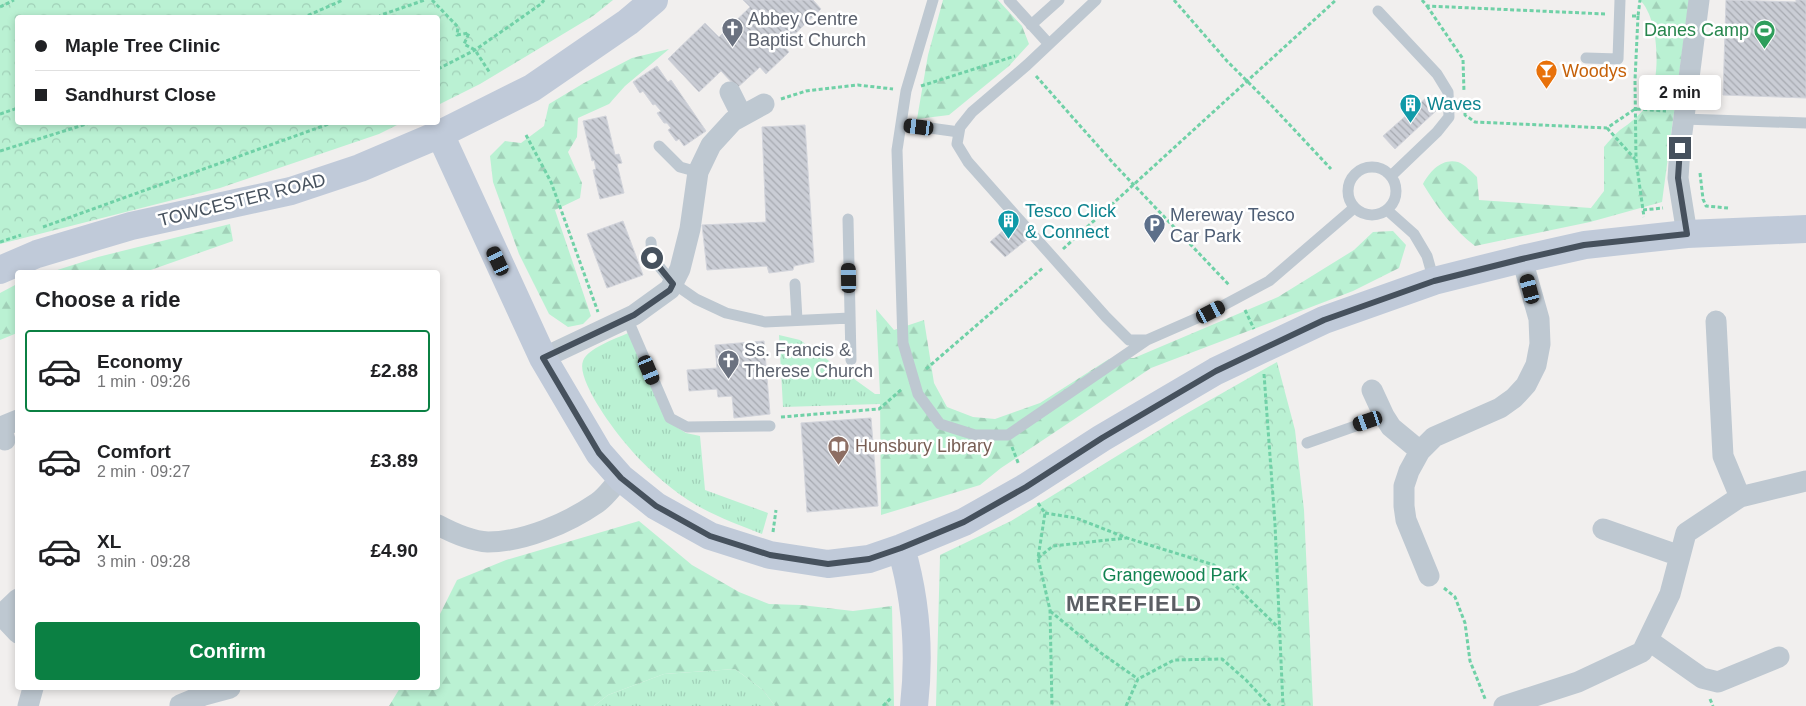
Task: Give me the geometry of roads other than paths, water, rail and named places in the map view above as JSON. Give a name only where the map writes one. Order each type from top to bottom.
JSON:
[{"type":"street","name":"TOWCESTER ROAD","points":[[0,270],[36,254],[131,226],[291,191],[360,168],[440,134],[532,88],[628,22],[654,0]]},
{"type":"street","points":[[1687,234],[1678,178],[1680,148],[1699,0]]},
{"type":"street","points":[[730,92],[742,116]]},
{"type":"street","points":[[543,358],[627,318],[670,290],[680,270],[690,229],[698,172],[711,145],[733,122],[764,104]]},
{"type":"street","points":[[440,134],[543,358],[599,453],[621,478],[656,506],[710,536],[770,555],[828,564],[869,559],[964,522],[1026,487],[1102,438],[1216,371],[1324,320],[1434,281],[1584,245],[1687,234],[1806,229]]},
{"type":"street","points":[[1430,576],[1406,520],[1404,486],[1409,471],[1420,451],[1434,437],[1500,408],[1514,398],[1526,385],[1536,365],[1540,344],[1539,319],[1522,259]]},
{"type":"street","points":[[1716,320],[1723,456],[1740,497]]},
{"type":"street","points":[[1372,390],[1391,427],[1420,451]]},
{"type":"street","points":[[440,526],[456,535],[488,542],[524,537],[563,522],[598,502],[621,478]]},
{"type":"street","points":[[1504,706],[1578,682],[1642,652],[1670,594],[1686,533],[1740,497],[1806,482]]},
{"type":"street","points":[[1603,529],[1680,556]]},
{"type":"street","points":[[901,548],[908,571],[914,608],[917,645],[914,706]]},
{"type":"street","points":[[15,602],[0,616],[15,630]]},
{"type":"street","points":[[1648,640],[1702,678],[1718,682],[1779,657]]},
{"type":"street","points":[[28,706],[32,690]]},
{"type":"street","points":[[179,700],[223,690]]},
{"type":"lane","points":[[933,0],[906,91],[897,150],[903,343],[918,394],[940,424],[975,435],[1008,435],[1147,340],[1269,281],[1354,208]]},
{"type":"lane","points":[[1009,0],[1048,43]]},
{"type":"lane","points":[[1031,25],[1059,0]]},
{"type":"lane","points":[[1096,0],[1048,43],[1027,65],[972,112],[960,126],[957,144],[968,162],[1094,304],[1129,340],[1147,340]]},
{"type":"lane","points":[[1586,58],[1618,59],[1620,0]]},
{"type":"lane","points":[[1378,12],[1437,74],[1448,92],[1448,117],[1437,132],[1391,176]]},
{"type":"lane","points":[[1684,116],[1806,123]]},
{"type":"lane","points":[[901,124],[959,132]]},
{"type":"lane","points":[[659,146],[680,167],[698,172]]},
{"type":"lane","points":[[1378,168],[1391,176],[1396,190],[1392,204],[1387,210],[1381,214],[1367,215],[1354,208],[1350,202],[1348,187],[1351,179],[1356,174],[1362,169],[1378,168]]},
{"type":"lane","points":[[1387,210],[1414,234],[1427,256],[1434,281]]},
{"type":"lane","points":[[848,218],[851,360]]},
{"type":"lane","points":[[652,242],[652,258],[673,284],[696,299],[726,313],[765,322],[850,318]]},
{"type":"lane","points":[[796,284],[797,320]]},
{"type":"lane","points":[[627,318],[670,418],[687,427],[770,426]]},
{"type":"lane","points":[[1308,443],[1384,416]]},
{"type":"place","name":"Abbey Centre Baptist Church","points":[[732,48]]},
{"type":"place","name":"Danes Camp","points":[[1765,49]]},
{"type":"place","name":"Woodys","points":[[1546,90]]},
{"type":"place","name":"Waves","points":[[1411,123]]},
{"type":"place","name":"Tesco Click & Connect","points":[[1009,240]]},
{"type":"place","name":"Mereway Tesco Car Park","points":[[1154,244]]},
{"type":"place","name":"Ss. Francis & Therese Church","points":[[728,379]]},
{"type":"place","name":"Hunsbury Library","points":[[839,465]]},
{"type":"district","name":"MEREFIELD","points":[[1134,603]]},
{"type":"park label","name":"Grangewood Park","points":[[1175,575]]}]
